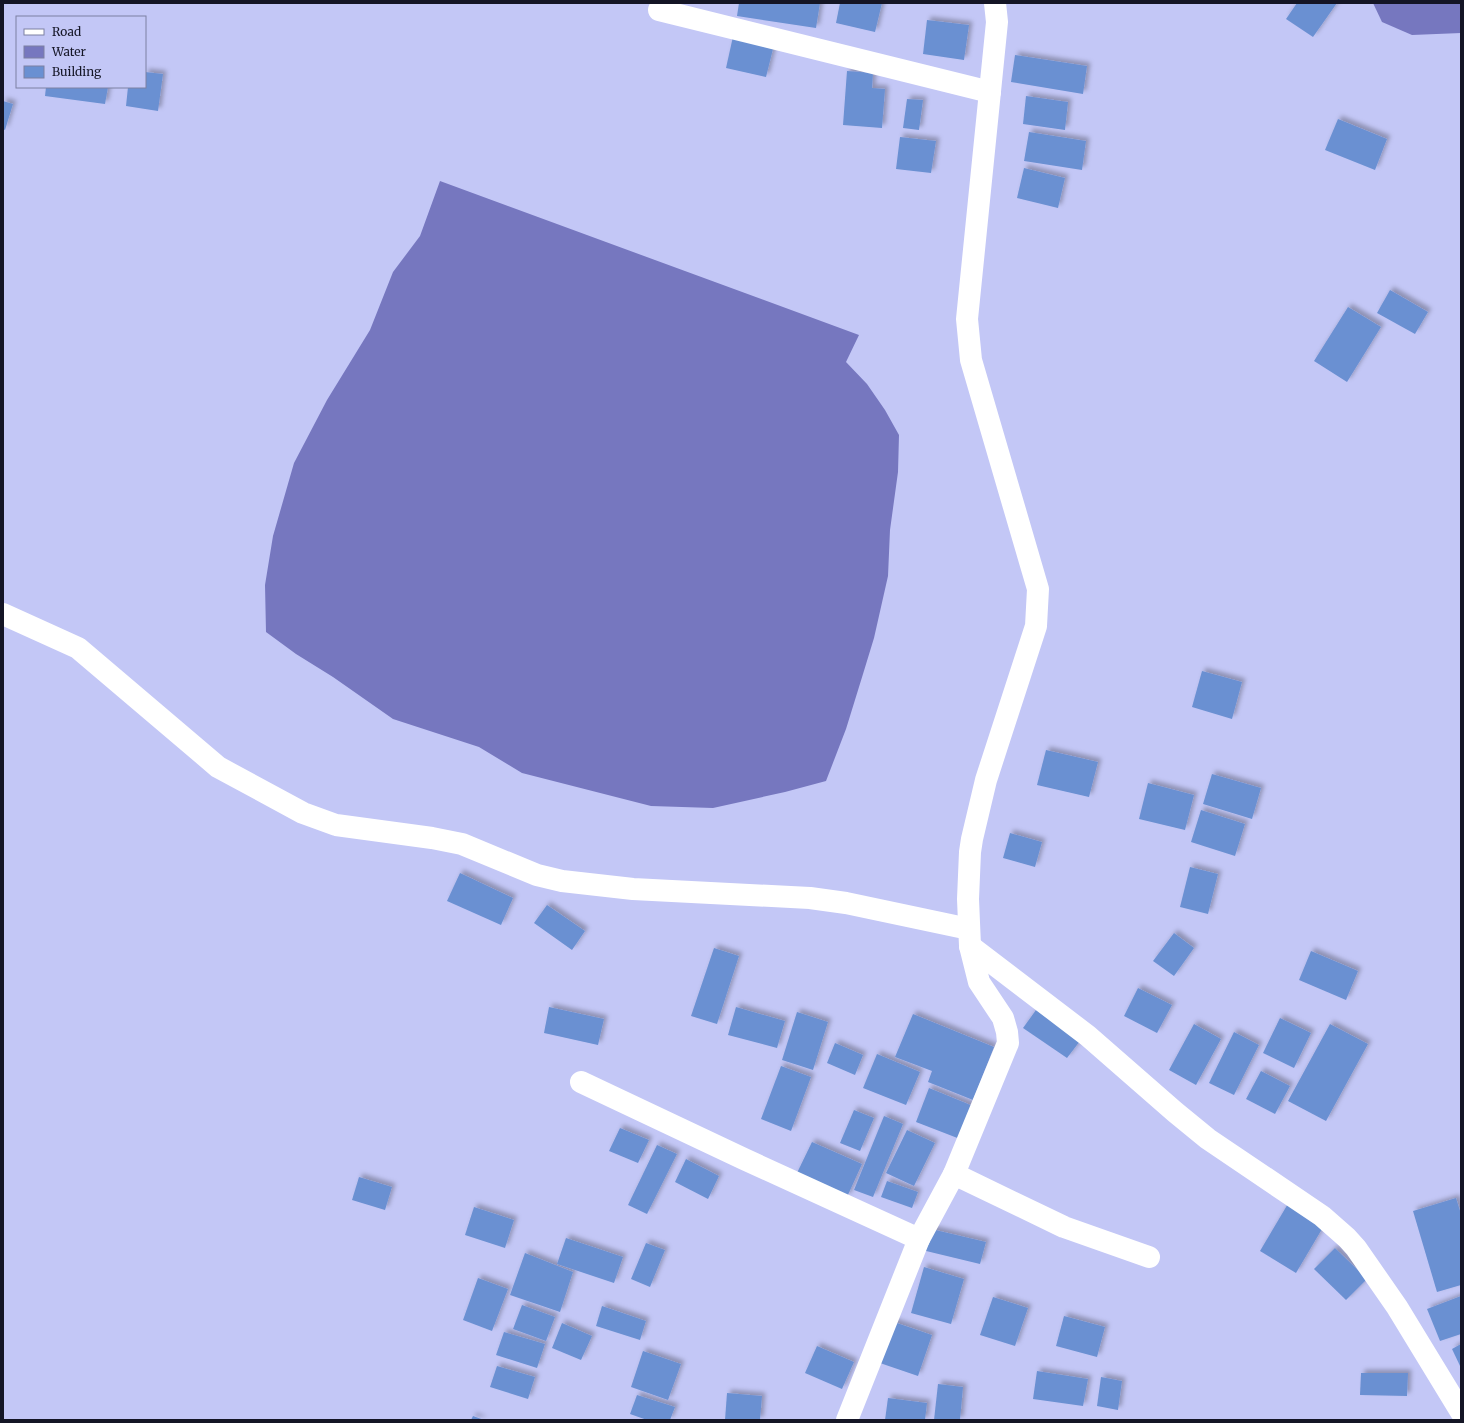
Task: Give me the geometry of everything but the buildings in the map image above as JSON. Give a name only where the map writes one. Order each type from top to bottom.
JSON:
[{"type":"street","points":[[847,1420],[919,1239],[954,1174],[1008,1043],[1003,1018],[979,982],[969,938],[968,899],[972,839],[986,780],[1036,626],[1038,589],[971,360],[967,319],[997,22],[995,3]]},
{"type":"street","points":[[659,10],[990,92]]},
{"type":"street","points":[[3,614],[78,648],[218,767],[303,814],[336,825],[432,838],[462,844],[537,875],[562,881],[627,889],[810,898],[846,903],[969,938],[1088,1036],[1208,1139],[1322,1216],[1347,1238],[1356,1248],[1397,1308],[1461,1412]]},
{"type":"street","points":[[581,1082],[919,1239]]},
{"type":"street","points":[[954,1174],[1064,1227],[1149,1257]]},
{"type":"water","points":[[1373,3],[1461,3],[1461,33],[1412,35],[1382,22]]},
{"type":"water","points":[[440,181],[859,335],[846,362],[867,384],[885,410],[899,435],[898,472],[890,530],[888,576],[874,638],[846,729],[826,781],[713,808],[651,806],[522,773],[479,747],[393,719],[266,632],[265,585],[273,536],[294,463],[327,400],[370,330],[393,272],[420,236]]}]
